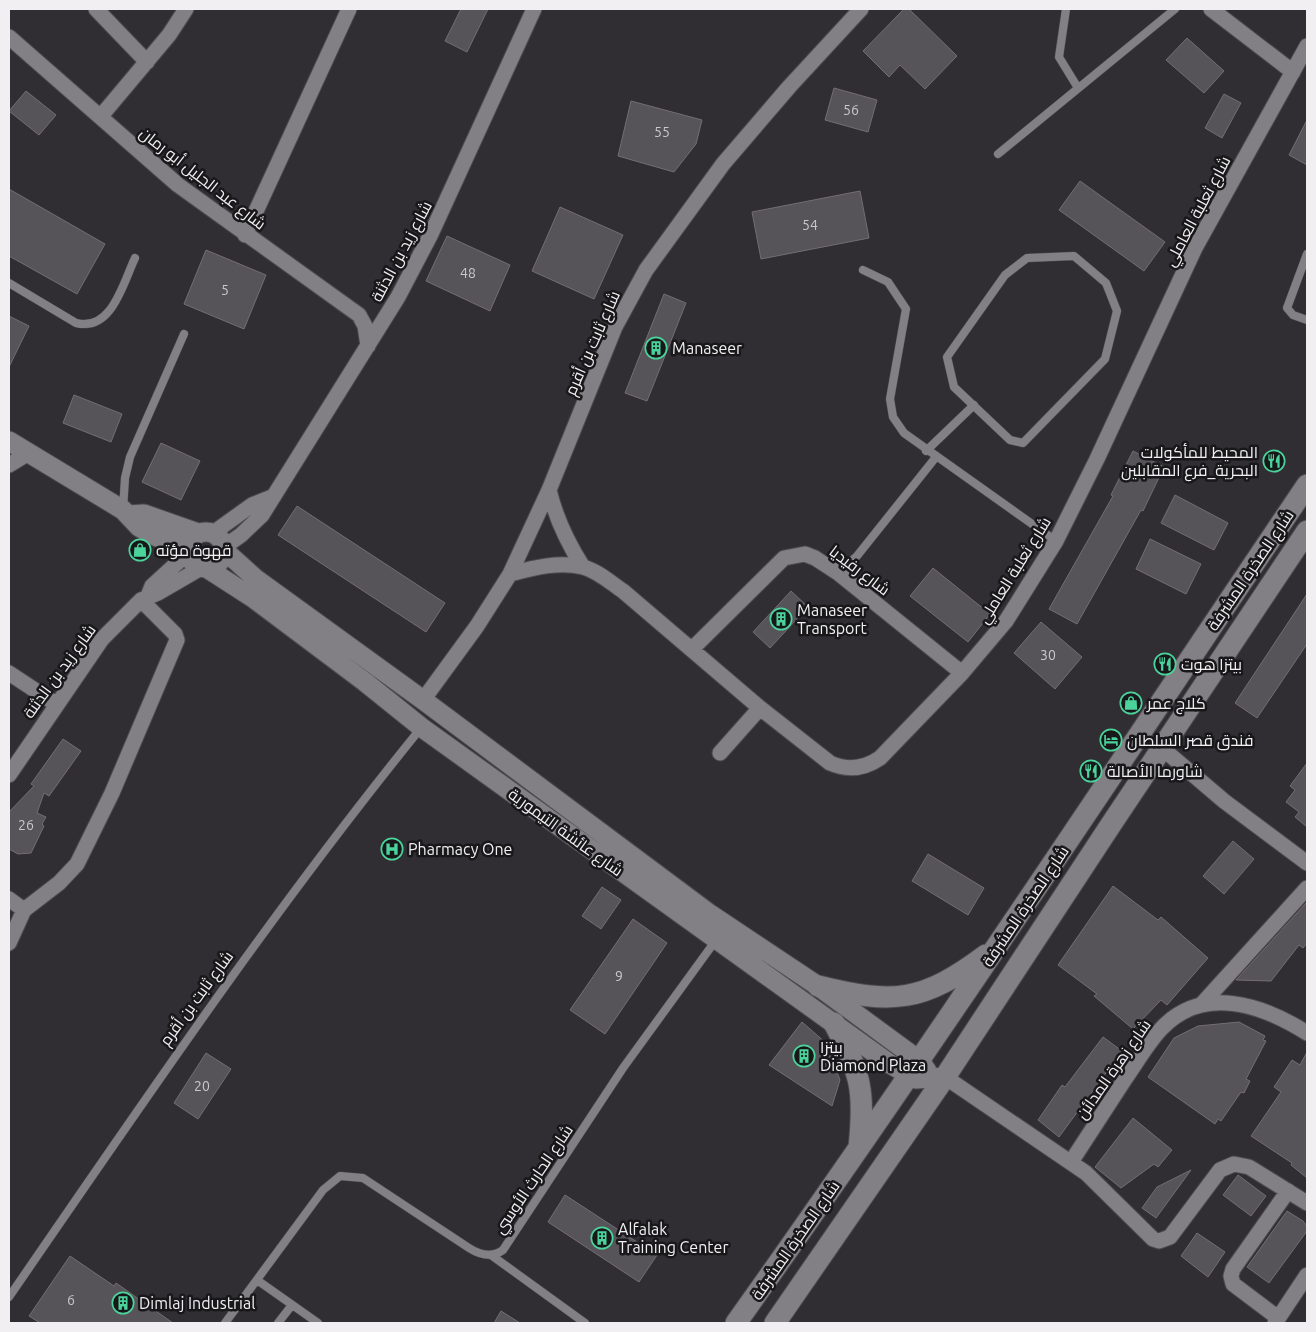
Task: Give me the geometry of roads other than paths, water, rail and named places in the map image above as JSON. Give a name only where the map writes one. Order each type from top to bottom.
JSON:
[{"type":"main road","name":"شارع الصخرة المشرفة","points":[[736,1323],[915,1069],[1307,485]]},
{"type":"main road","name":"شارع الصخرة المشرفة","points":[[774,1323],[1163,749],[1307,531]]},
{"type":"main road","points":[[818,986],[878,997],[896,997],[925,992],[944,985],[998,946]]},
{"type":"main road","points":[[834,1024],[850,1055],[861,1089],[863,1110],[859,1150]]},
{"type":"street","points":[[96,9],[147,62]]},
{"type":"street","points":[[102,116],[169,35],[186,9]]},
{"type":"street","points":[[245,235],[349,9]]},
{"type":"street","name":"شارع زيد بن الدثنة","points":[[215,541],[242,535],[262,515],[331,408],[398,297],[431,234],[534,9]]},
{"type":"street","points":[[1211,9],[1293,72]]},
{"type":"street","name":"شارع ثابت بن أقرم","points":[[423,700],[481,619],[510,574],[548,490],[615,326],[646,270],[724,164],[853,11]]},
{"type":"street","name":"شارع عبد الجليل أبو رمان","points":[[9,37],[102,116],[178,185],[245,235],[359,315],[366,326],[368,346]]},
{"type":"street","name":"شارع ثعلبة العاملي","points":[[510,574],[548,566],[584,567],[600,575],[623,591],[760,708],[830,763],[842,768],[857,768],[871,764],[880,758],[962,673],[1006,622],[1056,541],[1097,459],[1195,248],[1307,46]]},
{"type":"street","name":"شارع عائشة التيمورية","points":[[9,442],[26,454],[126,512],[139,527],[187,552]]},
{"type":"street","points":[[9,465],[26,454]]},
{"type":"street","name":"شارع ثعلبة العاملي","points":[[548,490],[556,518],[569,545],[584,567]]},
{"type":"street","name":"شارع عائشة التيمورية","points":[[126,512],[144,514],[215,541],[256,579],[423,700],[710,914],[818,986],[915,1069]]},
{"type":"street","points":[[192,537],[215,541],[222,560],[216,566],[204,569],[190,560],[187,552],[192,537]]},
{"type":"street","name":"شارع زيد بن الدثنة","points":[[9,775],[102,639],[187,552]]},
{"type":"street","name":"شارع رفيديا","points":[[692,649],[784,558],[805,554],[816,558],[838,573],[962,673]]},
{"type":"street","name":"شارع زيد بن الدثنة","points":[[144,598],[158,593],[204,569]]},
{"type":"street","name":"شارع عائشة التيمورية","points":[[204,569],[261,604],[365,682],[421,727],[834,1024],[915,1069],[937,1084]]},
{"type":"street","points":[[9,943],[24,910],[58,883],[77,864],[112,793],[176,645],[175,634],[144,598]]},
{"type":"street","points":[[9,673],[56,704]]},
{"type":"street","points":[[720,753],[760,708]]},
{"type":"street","points":[[1163,749],[1224,801],[1307,863]]},
{"type":"street","points":[[1201,1005],[1307,888]]},
{"type":"street","points":[[9,899],[24,910]]},
{"type":"street","name":"شارع زهرة المدائن","points":[[1071,1162],[1149,1042],[1162,1028],[1180,1014],[1201,1005],[1238,1004],[1256,1008],[1280,1017],[1307,1034]]},
{"type":"street","points":[[937,1084],[1071,1162],[1100,1186],[1153,1239],[1159,1241],[1170,1237],[1220,1170],[1227,1166],[1242,1164],[1307,1203]]},
{"type":"street","points":[[1288,1191],[1233,1269],[1231,1276],[1233,1284],[1277,1321],[1307,1275]]},
{"type":"lane","points":[[1066,9],[1060,56],[1078,88]]},
{"type":"lane","points":[[998,154],[1175,9]]},
{"type":"lane","points":[[1307,254],[1287,308],[1293,315],[1307,320]]},
{"type":"lane","points":[[1074,256],[1106,283],[1117,311],[1105,359],[1023,443],[1010,440],[974,406],[954,387],[947,357],[1006,275],[1028,258],[1074,256]]},
{"type":"lane","points":[[9,283],[76,323],[86,325],[104,318],[114,306],[135,258]]},
{"type":"lane","points":[[863,270],[888,282],[906,309],[890,400],[893,416],[904,434],[1056,541]]},
{"type":"lane","points":[[126,512],[130,458],[184,334]]},
{"type":"lane","points":[[926,451],[974,406]]},
{"type":"lane","points":[[838,573],[857,556],[936,457]]},
{"type":"lane","name":"شارع ثابت بن أقرم","points":[[9,1297],[187,1038],[378,780],[421,727]]},
{"type":"lane","name":"شارع الحارث الأوسي","points":[[225,1323],[322,1190],[340,1176],[352,1175],[363,1178],[469,1248],[490,1255],[503,1250],[624,1068],[716,940]]},
{"type":"lane","points":[[490,1255],[585,1323]]},
{"type":"lane","points":[[257,1280],[318,1323]]},
{"type":"lane","points":[[278,1323],[292,1305]]},
{"type":"place","name":"Manaseer","points":[[656,348]]},
{"type":"place","name":"المحيط للمأكولات البحرية_فرع المقابلين","points":[[1274,461]]},
{"type":"place","name":"قهوة مؤته","points":[[140,550]]},
{"type":"place","name":"Manaseer Transport","points":[[781,619]]},
{"type":"place","name":"بيتزا هوت","points":[[1165,664]]},
{"type":"place","name":"كلاج عمر","points":[[1131,703]]},
{"type":"place","name":"فندق قصر السلطان","points":[[1111,740]]},
{"type":"place","name":"شاورما الأصالة","points":[[1091,771]]},
{"type":"place","name":"Pharmacy One","points":[[392,849]]},
{"type":"place","name":"بيتزا Diamond Plaza","points":[[804,1056]]},
{"type":"place","name":"Alfalak Training Center","points":[[602,1238]]},
{"type":"place","name":"Dimlaj Industrial","points":[[123,1303]]}]
